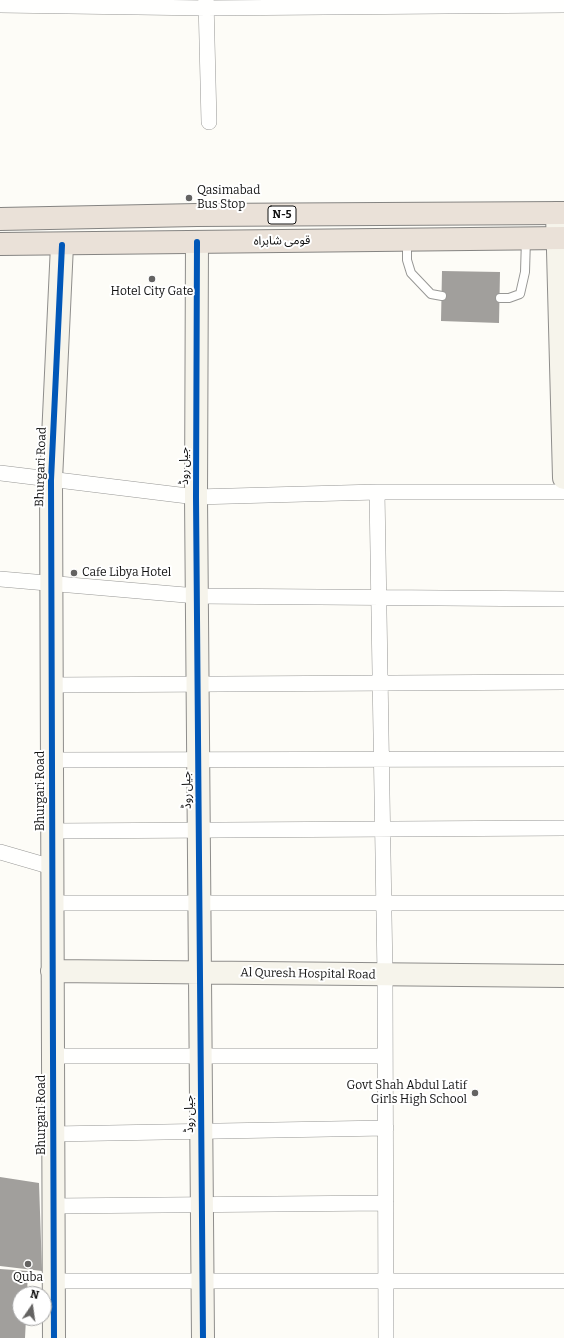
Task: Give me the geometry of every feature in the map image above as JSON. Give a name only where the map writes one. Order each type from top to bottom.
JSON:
[{"type":"highway","name":"N-5","points":[[0,219],[301,214],[560,213]]},
{"type":"highway","points":[[301,214],[302,240]]},
{"type":"highway","name":"قومی شاہراہ","points":[[0,244],[62,245],[302,240],[560,238]]},
{"type":"street","points":[[0,5],[48,3],[564,5]]},
{"type":"street","points":[[206,4],[209,122]]},
{"type":"street","points":[[560,213],[564,478]]},
{"type":"street","name":"جیل روڈ","points":[[197,242],[197,684],[203,1338]]},
{"type":"street","name":"Bhurgari Road","points":[[54,1338],[51,480],[62,245]]},
{"type":"street","points":[[0,473],[196,497],[377,492],[564,492]]},
{"type":"street","points":[[377,492],[385,975],[386,1338]]},
{"type":"street","points":[[0,579],[197,596],[564,600]]},
{"type":"street","points":[[51,685],[564,682]]},
{"type":"street","points":[[52,760],[564,759]]},
{"type":"street","points":[[52,831],[564,828]]},
{"type":"street","points":[[0,852],[52,867]]},
{"type":"street","points":[[52,903],[564,903]]},
{"type":"street","name":"Al Quresh Hospital Road","points":[[52,971],[564,976]]},
{"type":"street","points":[[53,1056],[385,1056]]},
{"type":"street","points":[[53,1134],[386,1128]]},
{"type":"street","points":[[53,1206],[386,1203]]},
{"type":"street","points":[[53,1281],[564,1281]]},
{"type":"lane","points":[[500,298],[509,298],[520,294],[525,272],[526,238]]},
{"type":"lane","points":[[407,239],[407,260],[411,273],[431,294],[442,296]]},
{"type":"building","points":[[442,271],[500,272],[499,323],[441,321]]},
{"type":"building","points":[[0,1177],[39,1183],[42,1271],[0,1266]]},
{"type":"building","points":[[0,1269],[28,1271],[27,1286],[12,1286],[12,1326],[26,1326],[25,1338],[0,1338]]},
{"type":"cycle path","points":[[197,242],[196,497],[203,1338]]},
{"type":"cycle path","points":[[54,1338],[51,480],[62,245]]},
{"type":"place","name":"Qasimabad Bus Stop","points":[[189,198]]},
{"type":"place","name":"Hotel City Gate","points":[[152,279]]},
{"type":"place","name":"Cafe Libya Hotel","points":[[74,573]]},
{"type":"place","name":"Govt Shah Abdul Latif Girls High School","points":[[475,1093]]},
{"type":"place","name":"Quba","points":[[28,1264]]}]
